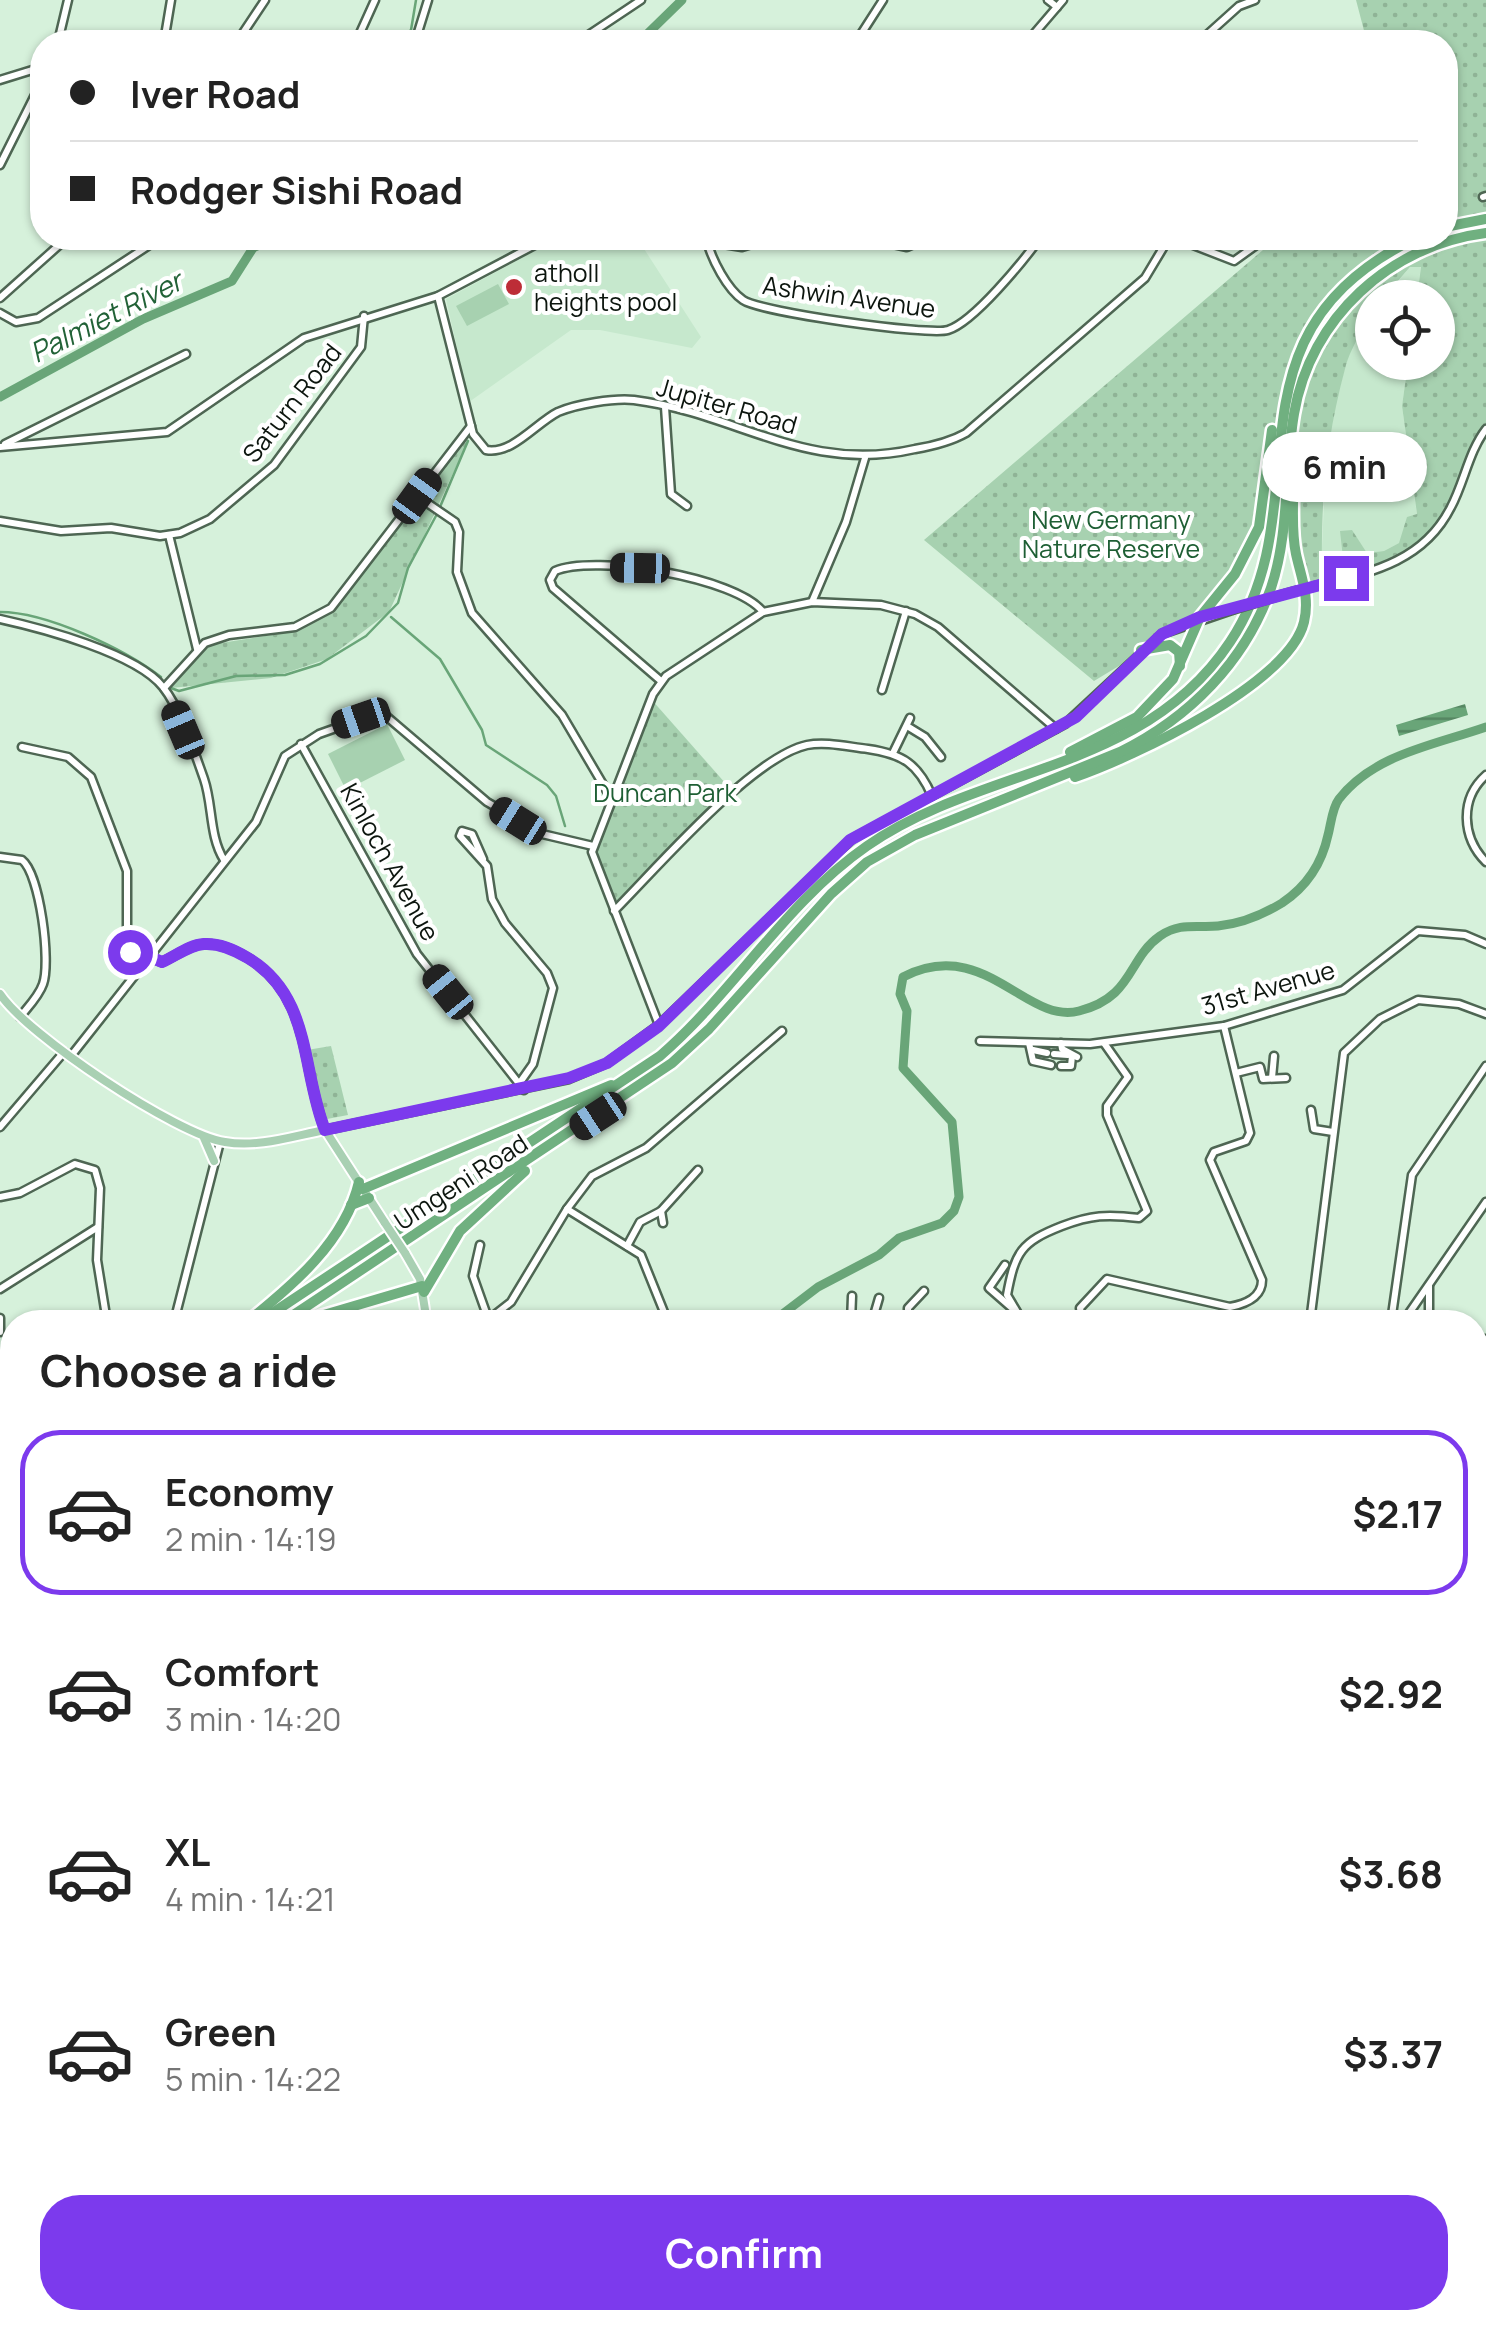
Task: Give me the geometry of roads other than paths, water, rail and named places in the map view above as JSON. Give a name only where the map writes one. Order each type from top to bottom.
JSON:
[{"type":"highway","points":[[1458,224],[1486,219]]},
{"type":"highway","name":"Umgeni Road","points":[[1458,241],[1486,233]]},
{"type":"highway","name":"Umgeni Road","points":[[277,1310],[641,1070],[696,1024],[848,860],[898,828],[1138,728],[1184,695],[1230,643],[1266,559],[1287,388],[1303,346],[1327,306],[1367,266],[1395,250]]},
{"type":"highway","name":"Umgeni Road","points":[[301,1310],[598,1116],[692,1046],[831,894],[867,862],[915,835],[1155,733],[1199,699],[1230,664],[1262,610],[1279,561],[1297,396],[1322,338],[1367,285],[1424,250]]},
{"type":"highway","points":[[969,799],[1127,724],[1159,698],[1180,667],[1200,617],[1224,591],[1259,527],[1284,377],[1299,344],[1327,306]]},
{"type":"highway","points":[[1016,795],[1146,748],[1273,670],[1300,634],[1306,588],[1294,539],[1297,396]]},
{"type":"highway","points":[[1224,591],[1225,604],[1232,610]]},
{"type":"highway","points":[[1141,650],[1160,643],[1170,645],[1178,652],[1180,667]]},
{"type":"highway","points":[[260,1310],[307,1270],[364,1190],[641,1070]]},
{"type":"highway","points":[[341,1310],[422,1286],[472,1217],[598,1116]]},
{"type":"main road","points":[[0,994],[20,1018],[67,1054],[204,1138],[220,1142],[265,1141],[325,1130],[405,1253],[422,1286],[425,1310]]},
{"type":"main road","points":[[204,1138],[214,1162]]},
{"type":"street","points":[[61,30],[68,0]]},
{"type":"street","points":[[166,30],[171,0]]},
{"type":"street","points":[[245,30],[265,0]]},
{"type":"street","points":[[361,30],[375,0]]},
{"type":"street","points":[[419,30],[428,0]]},
{"type":"street","points":[[596,30],[641,0]]},
{"type":"street","points":[[864,30],[883,0]]},
{"type":"street","points":[[1048,0],[1057,7]]},
{"type":"street","points":[[1037,30],[1063,0]]},
{"type":"street","points":[[1212,30],[1239,6],[1255,0]]},
{"type":"street","points":[[0,80],[30,71]]},
{"type":"street","points":[[0,165],[30,105]]},
{"type":"street","points":[[0,298],[54,250]]},
{"type":"street","points":[[0,312],[16,322],[38,318],[142,250]]},
{"type":"street","points":[[2,446],[167,432],[294,344],[364,316],[438,296],[525,250]]},
{"type":"street","name":"Ashwin Avenue","points":[[712,250],[731,288],[751,304],[844,321],[939,331],[957,325],[1013,274],[1031,250]]},
{"type":"street","name":"Jupiter Road","points":[[470,426],[478,444],[494,452],[566,410],[625,400],[706,416],[784,446],[865,458],[942,444],[966,433],[1145,278],[1164,250]]},
{"type":"street","points":[[1202,250],[1227,260],[1251,250]]},
{"type":"street","points":[[164,688],[196,649],[229,635],[295,626],[327,610],[470,426],[438,296]]},
{"type":"street","name":"Saturn Road","points":[[169,536],[218,514],[268,472],[361,347],[364,316]]},
{"type":"street","points":[[2,446],[10,438],[186,354]]},
{"type":"street","points":[[666,407],[671,494],[686,506]]},
{"type":"street","points":[[22,747],[68,756],[92,777],[127,871],[127,945],[145,959],[162,962],[196,946],[211,944],[238,952],[266,972],[300,1024],[325,1130],[524,1090],[607,1063],[659,1026],[842,846],[1056,729],[1090,704],[1141,650],[1162,634],[1200,617],[1376,570],[1419,550],[1450,512],[1486,429]]},
{"type":"street","points":[[812,602],[846,522],[865,458]]},
{"type":"street","points":[[417,496],[456,522],[457,572],[472,613],[558,710],[611,798]]},
{"type":"street","points":[[0,521],[61,531],[111,528],[169,536],[196,649]]},
{"type":"street","points":[[661,681],[556,592],[550,583],[555,570],[657,569],[745,598],[763,612]]},
{"type":"street","points":[[659,1026],[594,862],[593,846],[661,681],[763,612],[812,602],[881,605],[906,611],[943,632],[1056,729]]},
{"type":"street","points":[[882,690],[906,611]]},
{"type":"street","points":[[0,619],[65,637],[129,664],[164,688],[204,778],[217,846],[225,861]]},
{"type":"street","points":[[0,1127],[67,1054],[225,861],[260,816],[283,760],[301,744],[361,718],[386,716],[466,787],[502,812],[542,834],[593,846]]},
{"type":"street","points":[[892,753],[909,722],[941,757]]},
{"type":"street","name":"Kinloch Avenue","points":[[301,744],[417,954],[520,1080],[524,1090]]},
{"type":"street","points":[[614,911],[744,784],[787,753],[818,744],[892,753],[915,765],[932,796]]},
{"type":"street","points":[[1486,775],[1472,794],[1466,822],[1473,845],[1486,862]]},
{"type":"street","points":[[462,838],[462,832],[470,833],[498,913],[553,988],[533,1064],[520,1080]]},
{"type":"street","points":[[0,857],[28,864],[38,886],[46,973],[41,989],[20,1018]]},
{"type":"street","name":"31st Avenue","points":[[980,1041],[1030,1046],[1104,1043],[1224,1026],[1348,987],[1418,931],[1465,935],[1486,944]]},
{"type":"street","points":[[1311,1310],[1344,1053],[1380,1019],[1424,998],[1486,1014]]},
{"type":"street","points":[[1080,1310],[1108,1279],[1230,1307],[1248,1302],[1261,1290],[1262,1280],[1210,1160],[1214,1152],[1249,1136],[1224,1026]]},
{"type":"street","points":[[502,1310],[511,1302],[567,1209],[592,1176],[646,1148],[782,1031]]},
{"type":"street","points":[[1061,1043],[1073,1056]]},
{"type":"street","points":[[1014,1310],[1008,1290],[1018,1254],[1030,1240],[1092,1214],[1138,1218],[1147,1211],[1106,1115],[1107,1106],[1128,1076],[1104,1043]]},
{"type":"street","points":[[1030,1046],[1073,1056]]},
{"type":"street","points":[[1030,1046],[1033,1061],[1051,1066]]},
{"type":"street","points":[[1061,1066],[1071,1066],[1073,1056]]},
{"type":"street","points":[[1272,1078],[1274,1056]]},
{"type":"street","points":[[1394,1310],[1412,1175],[1486,1066]]},
{"type":"street","points":[[1236,1073],[1260,1068],[1262,1078],[1286,1078]]},
{"type":"street","points":[[1312,1110],[1314,1129],[1333,1132]]},
{"type":"street","points":[[177,1310],[220,1142]]},
{"type":"street","points":[[0,1197],[20,1194],[69,1166],[86,1164],[94,1170],[99,1182],[97,1260],[104,1310]]},
{"type":"street","points":[[627,1246],[642,1219],[661,1211],[698,1170]]},
{"type":"street","points":[[1412,1310],[1486,1202]]},
{"type":"street","points":[[567,1209],[643,1258],[663,1310]]},
{"type":"street","points":[[661,1211],[663,1223]]},
{"type":"street","points":[[0,1289],[98,1227]]},
{"type":"street","points":[[480,1245],[473,1276],[485,1310]]},
{"type":"street","points":[[1005,1265],[1000,1278],[993,1278],[988,1288],[1014,1310]]},
{"type":"street","points":[[1429,1286],[1429,1310]]},
{"type":"street","points":[[908,1310],[924,1291]]},
{"type":"street","points":[[851,1310],[852,1296]]},
{"type":"street","points":[[876,1310],[879,1298]]},
{"type":"street","points":[[0,1318],[0,1332]]},
{"type":"waterway","points":[[411,30],[416,0]]},
{"type":"waterway","name":"Palmiet River","points":[[651,30],[682,0]]},
{"type":"waterway","name":"Palmiet River","points":[[0,397],[143,319],[232,281],[252,250]]},
{"type":"waterway","points":[[440,507],[468,441]]},
{"type":"waterway","points":[[171,688],[179,691],[236,676],[285,675],[320,664],[366,636],[398,603],[408,568],[437,514]]},
{"type":"waterway","points":[[0,612],[62,625],[127,655],[161,677]]},
{"type":"waterway","points":[[391,617],[440,659],[482,730],[486,745],[547,785],[556,796],[565,826]]},
{"type":"waterway","points":[[788,1310],[818,1287],[879,1255],[899,1238],[942,1223],[954,1211],[959,1197],[952,1122],[903,1068],[907,1011],[900,994],[903,977],[932,967],[957,967],[980,973],[1060,1012],[1097,1005],[1120,987],[1149,945],[1167,932],[1243,921],[1291,897],[1317,865],[1337,803],[1370,771],[1406,753],[1486,727]]},
{"type":"place","name":"atholl heights pool","points":[[514,287]]},
{"type":"park label","name":"New Germany Nature Reserve","points":[[1111,534]]},
{"type":"park label","name":"Duncan Park","points":[[665,793]]}]
